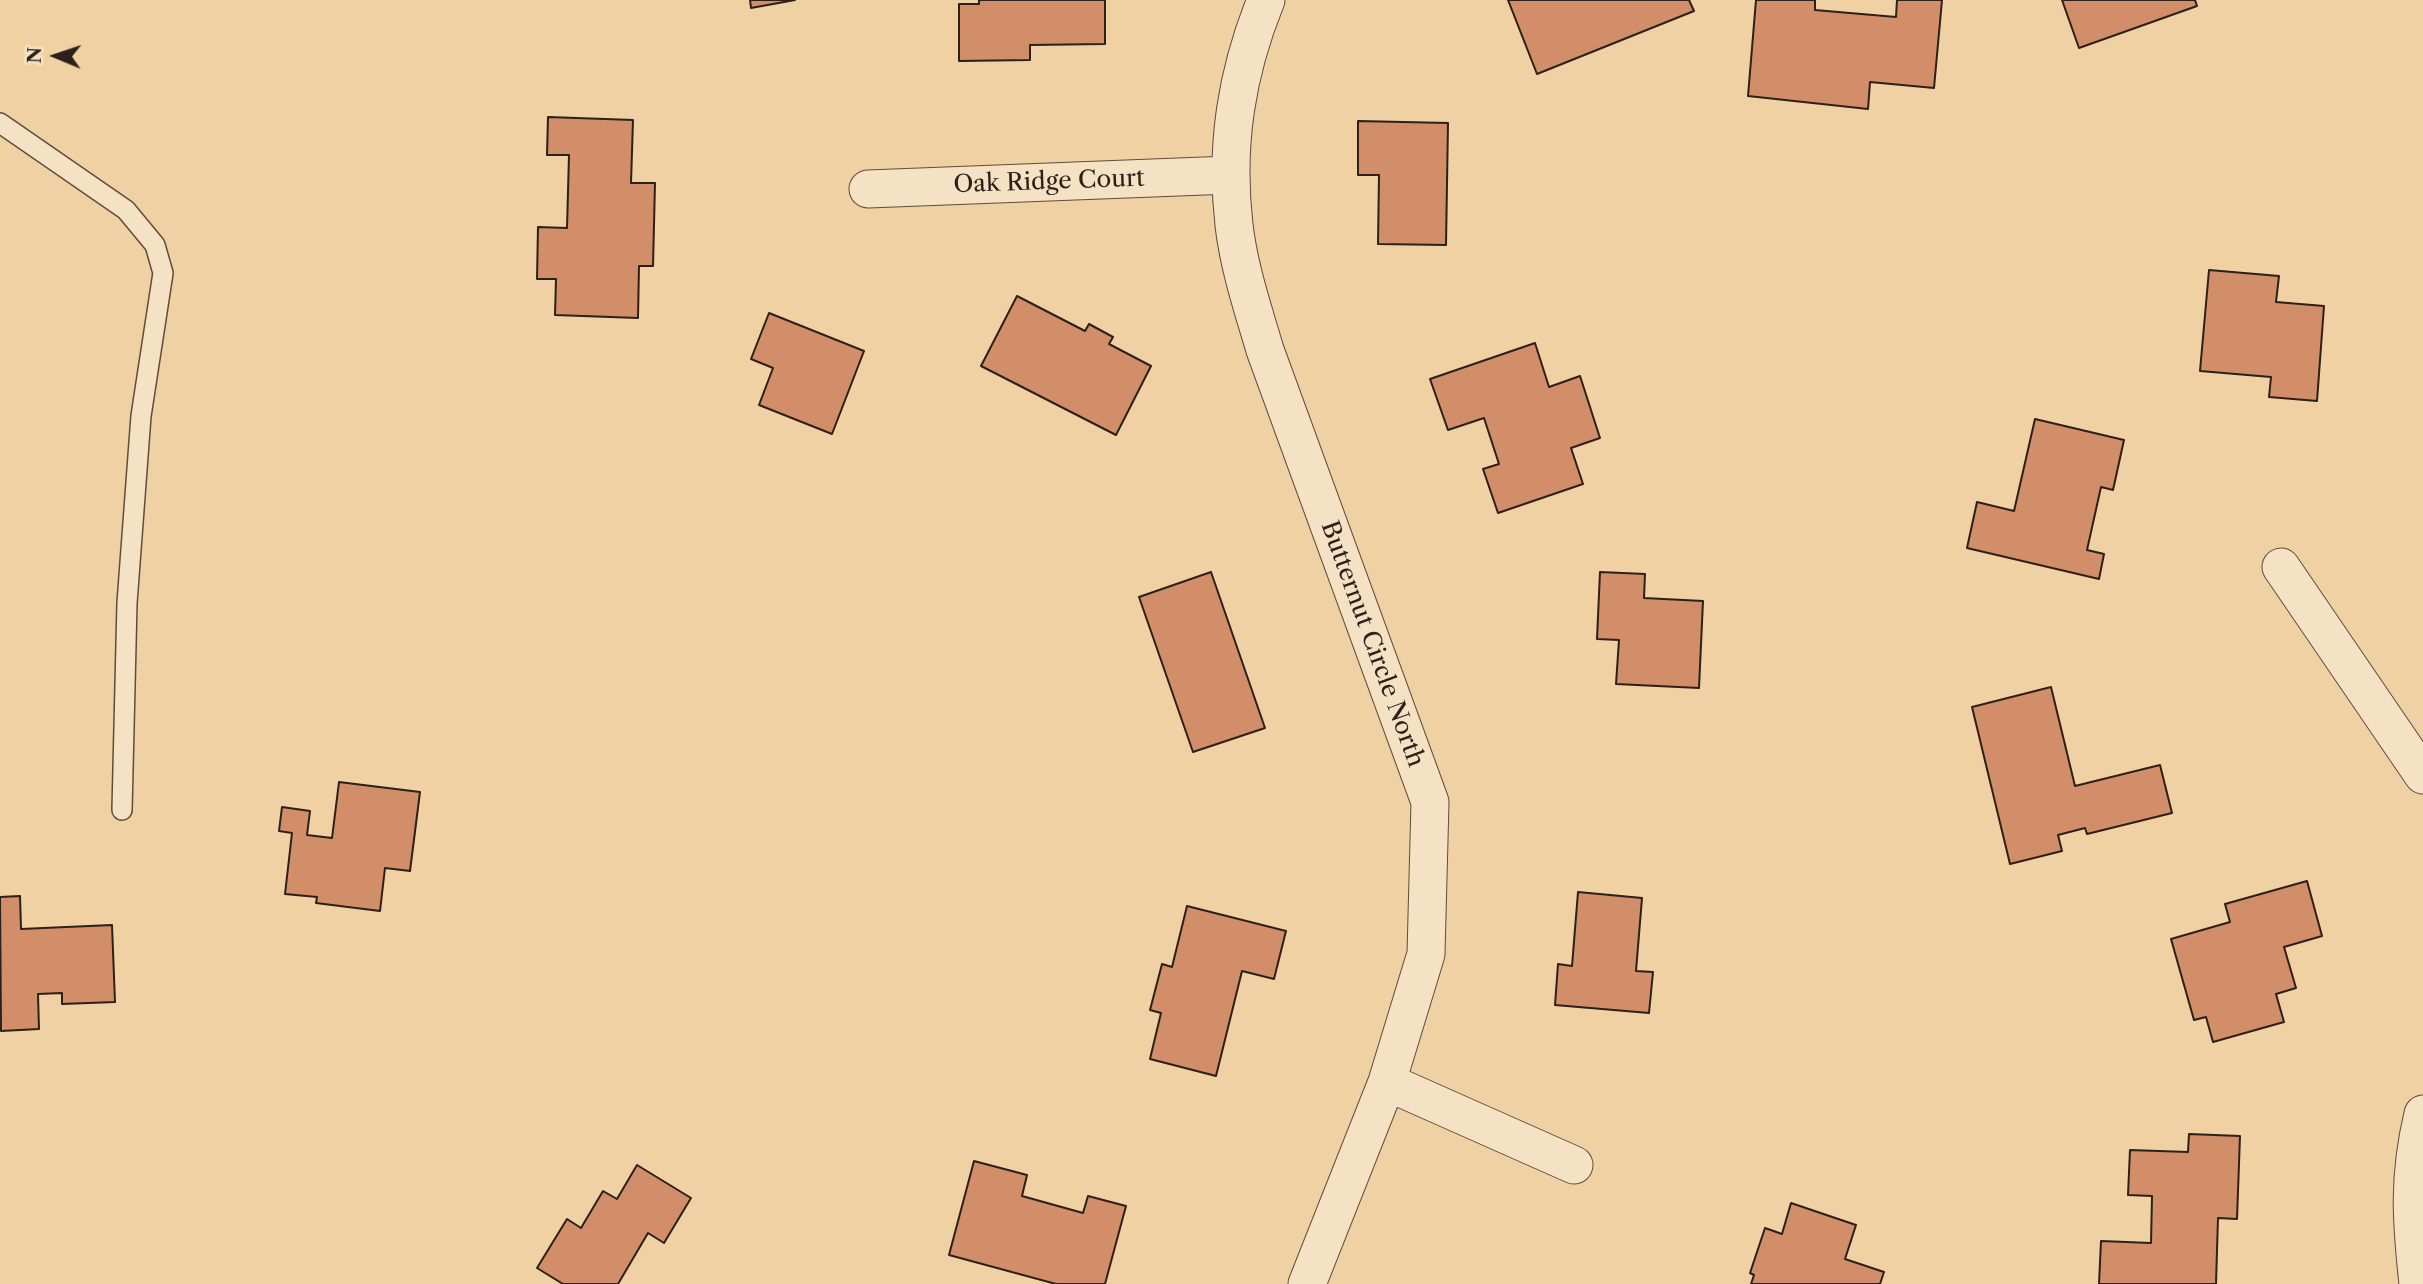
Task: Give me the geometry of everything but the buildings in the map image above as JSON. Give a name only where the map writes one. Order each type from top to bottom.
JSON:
[{"type":"street","name":"Butternut Circle North","points":[[1266,0],[1242,67],[1232,127],[1230,176],[1234,228],[1245,284],[1265,350],[1430,802],[1426,954],[1387,1083],[1307,1284]]},
{"type":"street","name":"Oak Ridge Court","points":[[868,189],[1230,176]]},
{"type":"street","points":[[2281,567],[2423,775]]},
{"type":"street","points":[[1387,1083],[1574,1165]]},
{"type":"street","points":[[2418,1284],[2410,1200],[2414,1152],[2423,1114]]},
{"type":"lane","points":[[0,123],[126,210],[155,245],[163,273],[140,429],[127,603],[122,810]]}]
